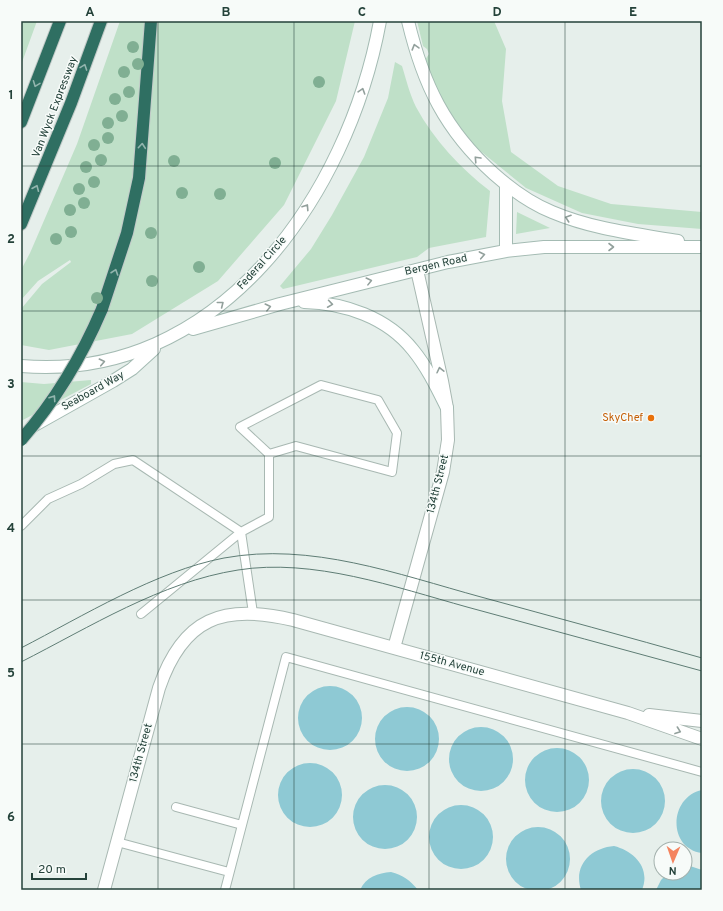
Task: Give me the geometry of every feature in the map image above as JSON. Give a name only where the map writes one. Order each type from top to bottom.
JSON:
[{"type":"highway","points":[[21,122],[60,21]]},
{"type":"highway","name":"Van Wyck Expressway","points":[[21,224],[58,135],[101,21]]},
{"type":"highway","points":[[21,440],[48,405],[69,374],[90,337],[102,309],[127,233],[139,178],[151,21]]},
{"type":"street","name":"Federal Circle","points":[[21,366],[65,367],[99,363],[128,356],[177,334],[216,308],[246,282],[276,250],[330,169],[353,118],[367,75],[380,21]]},
{"type":"street","name":"Bergen Road","points":[[408,21],[423,72],[442,114],[470,151],[506,185],[535,204],[568,218],[608,229],[702,246]]},
{"type":"street","points":[[506,185],[506,251]]},
{"type":"street","name":"Bergen Road","points":[[177,334],[243,313],[417,270],[506,251],[544,248],[702,246]]},
{"type":"street","name":"134th Street","points":[[394,648],[446,459],[448,440],[447,408],[442,380],[417,270]]},
{"type":"street","points":[[291,301],[326,303],[343,307],[371,318],[393,331],[412,348],[419,357],[447,408]]},
{"type":"street","name":"Seaboard Way","points":[[21,434],[57,411],[126,373],[161,342]]},
{"type":"street","name":"155th Avenue","points":[[199,627],[220,617],[253,613],[293,620],[628,713],[702,739]]},
{"type":"street","name":"134th Street","points":[[104,890],[164,672],[181,642],[199,627]]},
{"type":"street","points":[[628,713],[702,720]]},
{"type":"lane","points":[[141,614],[241,532],[269,517],[269,454],[240,427],[321,385],[378,400],[397,433],[392,472],[296,446],[269,454]]},
{"type":"lane","points":[[21,526],[48,499],[81,484],[114,464],[132,460],[241,532],[253,613]]},
{"type":"lane","points":[[224,890],[286,657],[702,772]]},
{"type":"lane","points":[[176,807],[242,825]]},
{"type":"lane","points":[[117,842],[229,872]]},
{"type":"green space","points":[[21,21],[37,21],[21,65]]},
{"type":"green space","points":[[120,21],[355,21],[336,101],[284,205],[218,281],[132,334],[49,350],[21,345],[21,309],[42,284],[71,262],[70,260],[38,281],[21,300],[21,270],[30,253],[77,144]]},
{"type":"green space","points":[[417,21],[494,21],[506,49],[502,101],[511,152],[558,186],[611,204],[702,212],[702,229],[638,224],[582,213],[526,188],[468,141],[438,93],[425,60],[429,54],[427,49],[423,46]]},
{"type":"green space","points":[[395,62],[402,66],[416,107],[439,142],[468,173],[490,191],[486,237],[429,248],[417,257],[283,289],[280,286],[311,249],[332,215],[364,157],[388,98]]},
{"type":"green space","points":[[517,212],[550,228],[516,234]]},
{"type":"green space","points":[[91,380],[91,384],[21,421],[21,382],[44,384]]},
{"type":"water","points":[[324,686],[336,686],[353,695],[360,706],[362,718],[360,730],[353,741],[336,750],[324,750],[312,745],[303,736],[298,724],[298,712],[303,700],[312,691]]},
{"type":"water","points":[[401,707],[413,707],[430,716],[437,727],[439,739],[437,751],[430,762],[413,771],[401,771],[389,766],[380,757],[375,745],[375,733],[380,721],[389,712]]},
{"type":"water","points":[[475,727],[487,727],[504,736],[511,747],[513,759],[511,771],[504,782],[487,791],[475,791],[463,786],[454,777],[449,765],[449,753],[454,741],[463,732]]},
{"type":"water","points":[[551,748],[563,748],[580,757],[587,768],[589,780],[587,792],[580,803],[563,812],[551,812],[539,807],[530,798],[525,786],[525,774],[530,762],[539,753]]},
{"type":"water","points":[[304,763],[316,763],[333,772],[340,783],[342,795],[340,807],[333,818],[316,827],[304,827],[292,822],[283,813],[278,801],[278,789],[283,777],[292,768]]},
{"type":"water","points":[[627,769],[639,769],[656,778],[663,789],[665,801],[663,813],[656,824],[639,833],[627,833],[615,828],[606,819],[601,807],[601,795],[606,783],[615,774]]},
{"type":"water","points":[[379,785],[391,785],[408,794],[415,805],[417,817],[415,829],[408,840],[391,849],[379,849],[367,844],[358,835],[353,823],[353,811],[358,799],[367,790]]},
{"type":"water","points":[[702,790],[702,853],[693,850],[693,841],[682,841],[678,833],[676,822],[678,812],[683,802],[691,795]]},
{"type":"water","points":[[455,805],[467,805],[484,814],[491,825],[493,837],[491,849],[484,860],[467,869],[455,869],[443,864],[434,855],[429,843],[429,831],[434,819],[443,810]]},
{"type":"water","points":[[532,827],[544,827],[561,836],[568,847],[570,859],[568,871],[561,882],[544,891],[532,891],[520,886],[511,877],[506,865],[506,853],[511,841],[520,832]]},
{"type":"water","points":[[614,846],[628,852],[639,862],[644,875],[642,890],[581,890],[579,881],[580,873],[586,859],[598,850]]},
{"type":"water","points":[[693,867],[702,870],[702,890],[656,890],[660,881],[693,881]]},
{"type":"water","points":[[391,872],[406,878],[418,890],[360,890],[373,876]]},
{"type":"tram line","points":[[21,648],[120,596],[172,573],[198,564],[224,558],[257,554],[289,554],[321,557],[386,570],[702,658]]},
{"type":"tram line","points":[[21,662],[126,607],[154,595],[209,576],[238,570],[266,567],[295,568],[354,576],[702,671]]},
{"type":"place","name":"SkyChef","points":[[651,418]]}]
